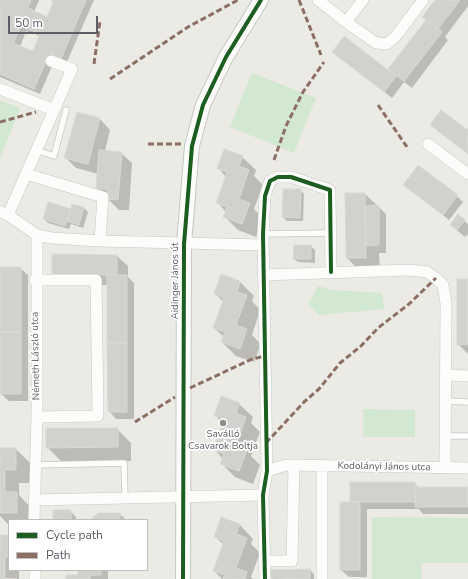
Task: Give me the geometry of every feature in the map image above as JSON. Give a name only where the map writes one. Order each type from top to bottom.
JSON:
[{"type":"street","name":"Aidinger János út","points":[[183,579],[184,244],[192,146],[203,105],[226,57],[262,0]]},
{"type":"street","points":[[318,0],[376,43],[386,44],[396,36],[423,0]]},
{"type":"street","points":[[346,22],[363,0]]},
{"type":"street","points":[[36,235],[4,213],[26,174],[72,68],[52,61]]},
{"type":"street","points":[[0,89],[54,110]]},
{"type":"street","points":[[428,144],[468,174]]},
{"type":"street","points":[[26,174],[103,197],[100,241]]},
{"type":"street","points":[[265,579],[264,495],[267,471],[263,240],[265,196],[270,181],[278,177],[291,177],[330,190],[331,272]]},
{"type":"street","name":"Aidinger János út","points":[[36,235],[52,238],[100,241],[184,244],[263,240]]},
{"type":"street","name":"Németh László utca","points":[[34,519],[37,417],[35,280],[36,235]]},
{"type":"street","name":"Kodolányi János utca","points":[[264,275],[410,270],[427,272],[443,285],[446,303],[445,468]]},
{"type":"street","points":[[35,280],[96,280],[98,416],[37,417]]},
{"type":"street","points":[[446,375],[468,376]]},
{"type":"street","points":[[265,561],[292,561],[294,465]]},
{"type":"street","name":"Kodolányi János utca","points":[[267,471],[280,466],[294,465],[468,468]]},
{"type":"street","points":[[322,466],[322,579]]},
{"type":"street","points":[[34,500],[264,495]]},
{"type":"lane","points":[[36,150],[54,156],[66,110]]},
{"type":"lane","points":[[263,240],[330,233]]},
{"type":"lane","points":[[446,401],[468,402]]},
{"type":"lane","points":[[446,436],[468,436]]},
{"type":"lane","points":[[36,465],[124,463],[125,498]]},
{"type":"green space","points":[[252,73],[316,98],[294,153],[230,127]]},
{"type":"green space","points":[[0,100],[20,108],[0,159]]},
{"type":"green space","points":[[318,286],[333,290],[382,293],[384,309],[319,315],[308,304]]},
{"type":"green space","points":[[363,409],[415,410],[415,437],[363,437]]},
{"type":"green space","points":[[372,517],[468,518],[468,563],[422,563],[421,579],[372,579]]},
{"type":"building","points":[[0,0],[31,0],[28,8],[47,17],[54,0],[86,0],[61,59],[49,54],[34,89],[0,74]],"holes":[[[21,26],[40,34],[33,51],[13,43]]]},
{"type":"building","points":[[435,0],[460,0],[438,29],[422,17]]},
{"type":"building","points":[[426,20],[442,32],[404,81],[388,69]]},
{"type":"building","points":[[344,36],[396,76],[384,92],[332,52]]},
{"type":"building","points":[[441,110],[468,130],[468,153],[430,125]]},
{"type":"building","points":[[77,112],[100,118],[88,164],[64,158]]},
{"type":"building","points":[[224,149],[243,156],[239,166],[249,170],[239,199],[250,203],[242,224],[223,217],[227,207],[216,203],[227,172],[217,169]]},
{"type":"building","points":[[99,150],[122,152],[118,200],[107,199],[108,189],[96,189]]},
{"type":"building","points":[[418,165],[458,195],[443,215],[403,185]]},
{"type":"building","points":[[283,189],[301,189],[300,218],[282,217]]},
{"type":"building","points":[[345,193],[365,193],[366,258],[346,258]]},
{"type":"building","points":[[48,202],[71,209],[65,226],[43,219]]},
{"type":"building","points":[[72,204],[84,207],[79,225],[67,221]]},
{"type":"building","points":[[379,205],[379,245],[366,246],[365,206]]},
{"type":"building","points":[[458,214],[465,220],[457,230],[450,225]]},
{"type":"building","points":[[294,245],[311,245],[311,259],[293,259]]},
{"type":"building","points":[[52,254],[117,255],[117,275],[52,275]]},
{"type":"building","points":[[0,267],[21,267],[21,332],[0,332]]},
{"type":"building","points":[[221,274],[240,281],[237,292],[247,295],[236,325],[247,329],[240,349],[221,342],[225,332],[213,328],[224,298],[214,294]]},
{"type":"building","points":[[107,275],[127,275],[127,343],[107,343]]},
{"type":"building","points":[[457,279],[468,279],[468,344],[457,345]]},
{"type":"building","points":[[0,332],[21,332],[21,394],[0,394]]},
{"type":"building","points":[[107,343],[127,343],[127,412],[108,412]]},
{"type":"building","points":[[221,396],[240,403],[236,413],[246,417],[236,446],[247,450],[239,471],[220,464],[224,454],[213,450],[224,419],[214,416]]},
{"type":"building","points":[[46,428],[118,428],[118,447],[46,448]]},
{"type":"building","points":[[0,448],[16,448],[16,470],[5,470],[5,492],[17,492],[17,513],[0,513]]},
{"type":"building","points":[[350,482],[415,482],[415,502],[350,502]]},
{"type":"building","points":[[415,487],[468,487],[468,507],[415,507]]},
{"type":"building","points":[[340,502],[360,502],[360,570],[340,570]]},
{"type":"building","points":[[53,510],[71,510],[71,519],[53,519]]},
{"type":"building","points":[[98,513],[120,513],[120,519],[91,519]]},
{"type":"building","points":[[221,517],[240,524],[236,534],[247,538],[236,568],[247,572],[245,579],[223,579],[225,575],[213,571],[224,541],[214,537]]},
{"type":"building","points":[[0,535],[8,535],[8,557],[5,557],[5,578],[17,579],[0,579]]},
{"type":"building","points":[[310,569],[310,579],[270,578],[270,570]]},
{"type":"building","points":[[78,571],[101,571],[101,575],[90,575],[90,579],[66,579],[66,575],[78,575]]},
{"type":"marked path","points":[[110,79],[188,27],[238,0]]},
{"type":"marked path","points":[[299,0],[321,55]]},
{"type":"marked path","points":[[94,64],[100,21]]},
{"type":"marked path","points":[[274,160],[286,126],[303,92],[324,62]]},
{"type":"marked path","points":[[378,105],[407,147]]},
{"type":"marked path","points":[[0,122],[36,112]]},
{"type":"marked path","points":[[148,144],[184,144]]},
{"type":"marked path","points":[[266,443],[304,402],[319,389],[340,363],[361,346],[378,328],[409,304],[436,278]]},
{"type":"marked path","points":[[190,388],[252,359],[265,356]]},
{"type":"marked path","points":[[135,422],[175,397]]},
{"type":"cycle path","points":[[183,579],[184,244],[192,146],[203,105],[226,57],[261,0]]},
{"type":"cycle path","points":[[265,579],[263,495],[267,471],[263,234],[265,196],[270,181],[278,177],[291,177],[330,190],[331,272]]},
{"type":"place","name":"Saválló Csavarok Boltja","points":[[223,423]]}]
